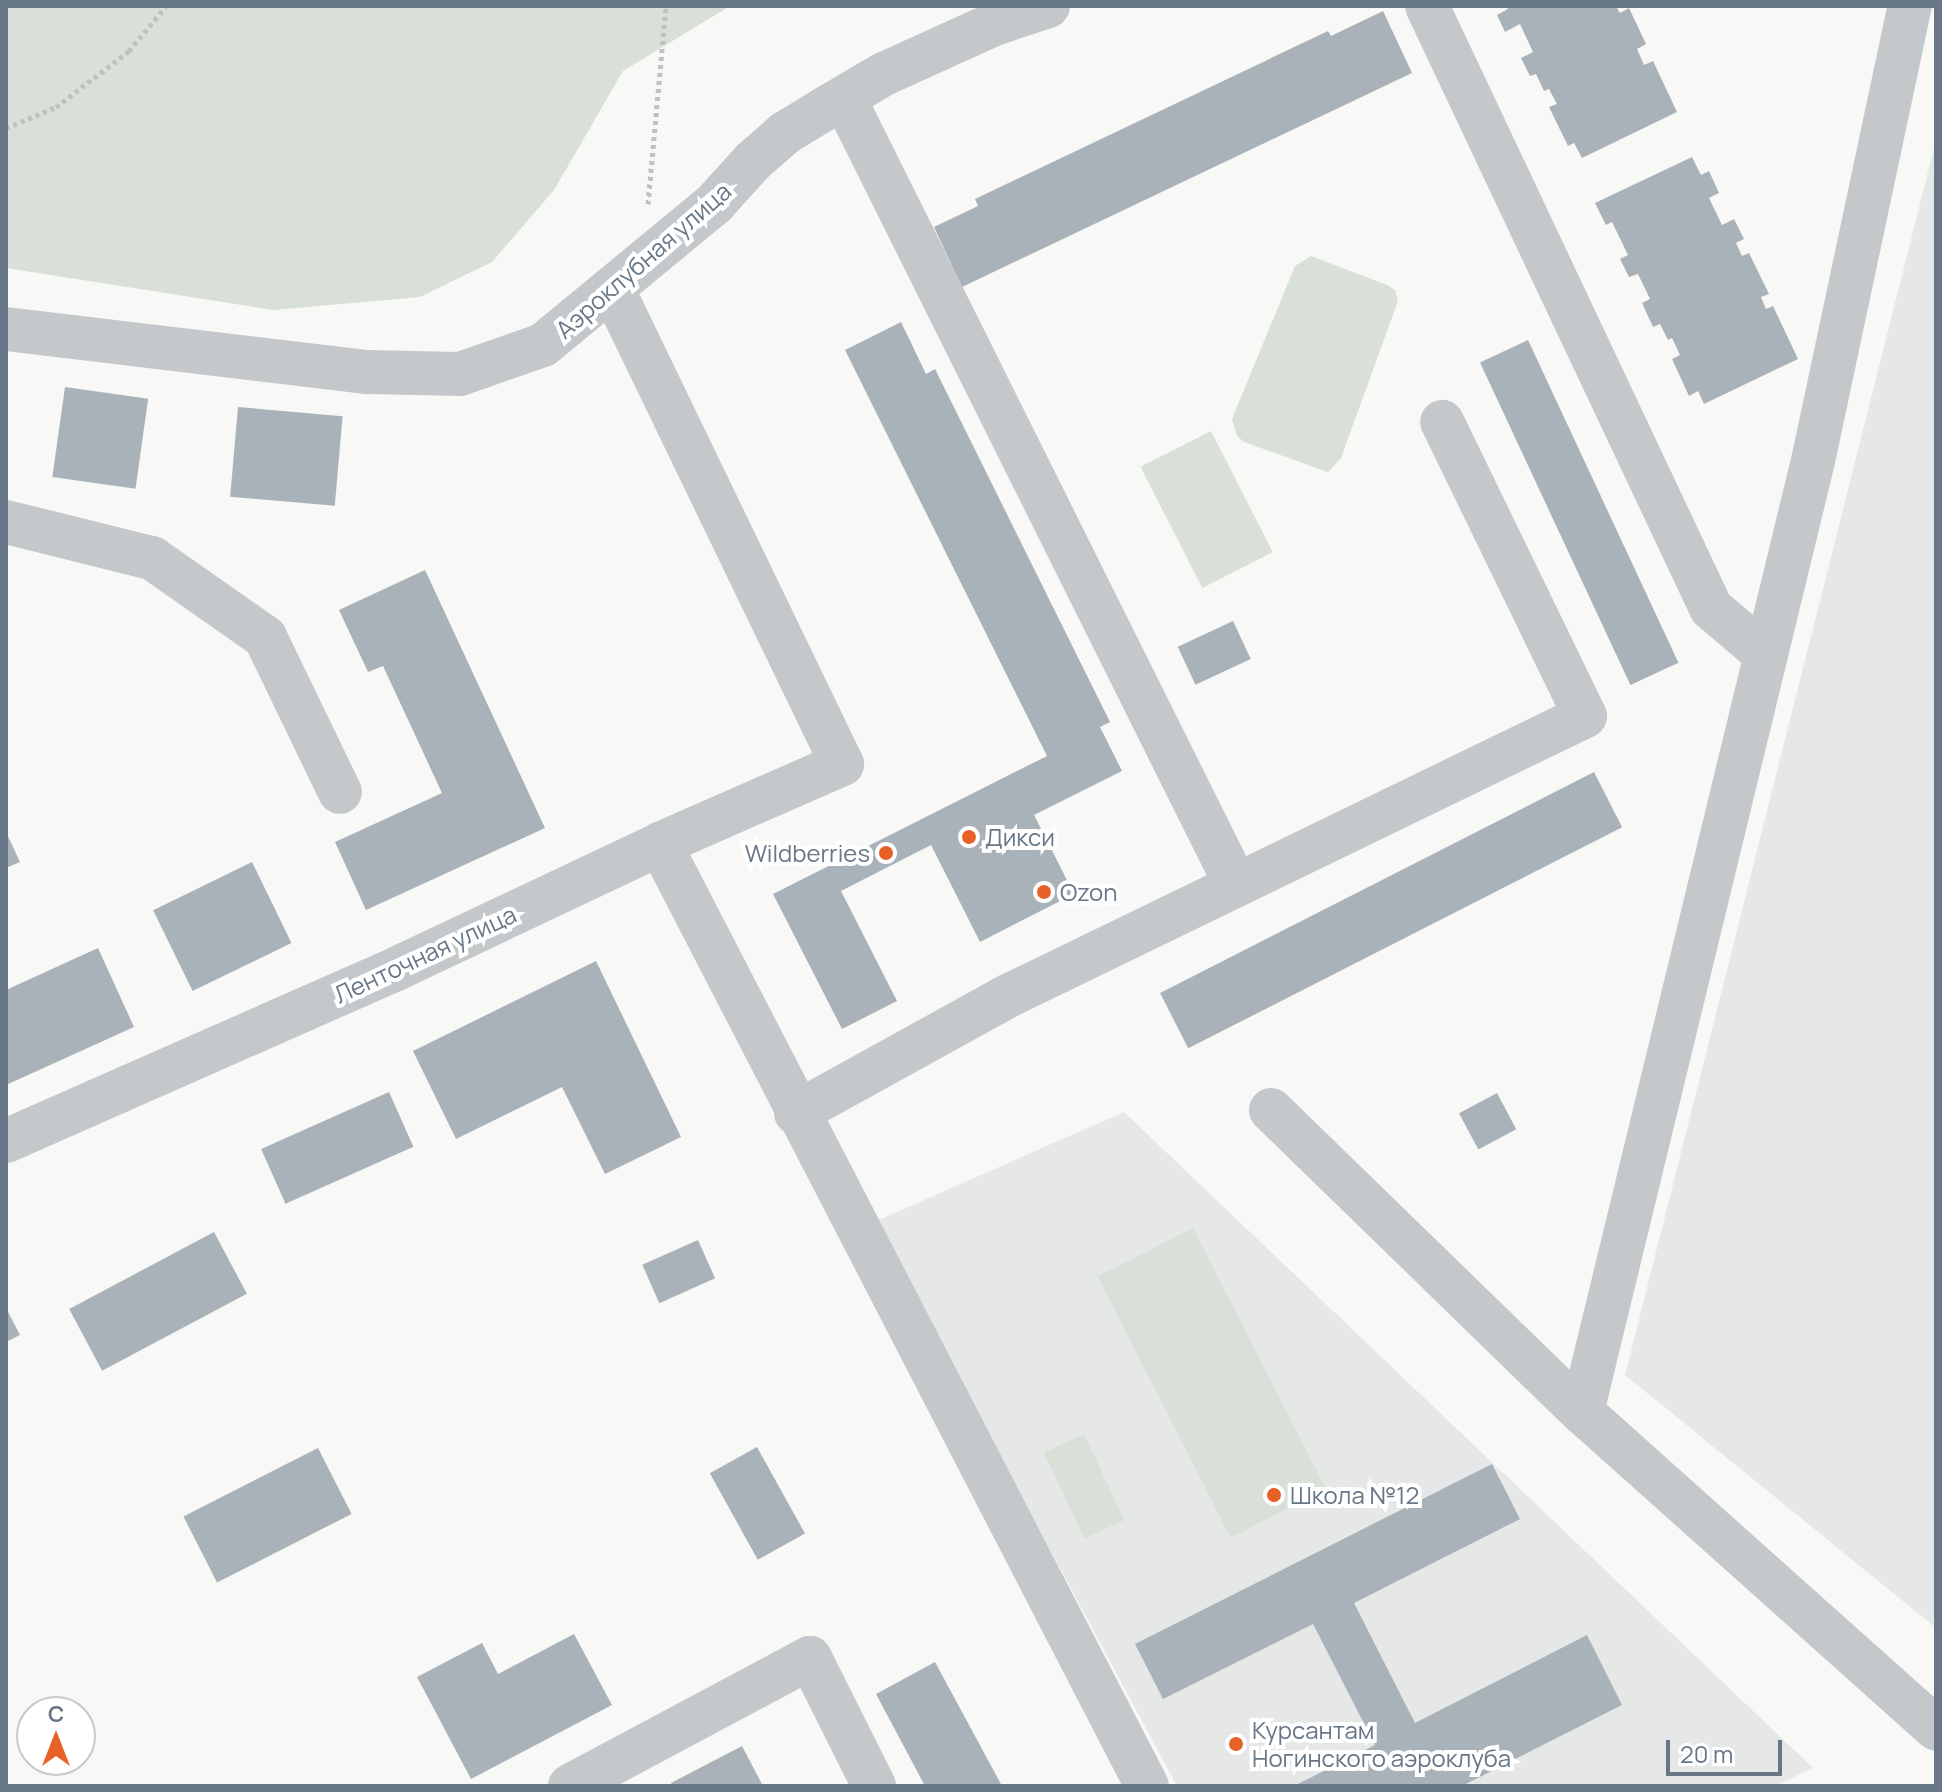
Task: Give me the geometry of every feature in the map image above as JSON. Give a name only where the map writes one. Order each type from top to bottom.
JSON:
[{"type":"street","name":"Аэроклубная улица","points":[[6,329],[369,372],[460,374],[543,345],[627,279],[714,204],[753,161],[785,133],[884,74],[994,24],[1048,6]]},
{"type":"street","points":[[1427,6],[1711,608],[1766,655]]},
{"type":"street","points":[[1582,1412],[1813,461],[1910,6]]},
{"type":"street","points":[[844,98],[1236,885]]},
{"type":"street","name":"Ленточная улица","points":[[6,1141],[398,968],[660,844],[842,764],[627,279]]},
{"type":"street","points":[[796,1113],[1010,995],[1585,716],[1442,422]]},
{"type":"street","points":[[6,522],[152,558],[265,637],[340,792]]},
{"type":"street","points":[[660,844],[796,1113],[1147,1786]]},
{"type":"street","points":[[1271,1110],[1582,1412],[1936,1728]]},
{"type":"street","points":[[570,1786],[624,1773],[810,1658],[874,1786]]},
{"type":"path","points":[[6,128],[56,107],[129,51],[166,6]]},
{"type":"path","points":[[627,279],[666,6]]},
{"type":"shaded area","points":[[6,6],[730,6],[623,71],[554,190],[492,262],[420,297],[273,310],[6,268]]},
{"type":"shaded area","points":[[1936,140],[1936,1628],[1625,1375]]},
{"type":"shaded area","points":[[1311,256],[1387,285],[1395,290],[1398,301],[1341,458],[1328,472],[1244,442],[1237,436],[1232,419],[1295,266]]},
{"type":"shaded area","points":[[1211,431],[1273,552],[1202,588],[1141,467]]},
{"type":"shaded area","name":"Школа №12","points":[[1124,1112],[1813,1768],[1775,1786],[1177,1786],[874,1222]]},
{"type":"shaded area","points":[[1193,1228],[1326,1489],[1231,1538],[1098,1277]]},
{"type":"shaded area","points":[[1084,1434],[1124,1520],[1084,1539],[1044,1453]]},
{"type":"building","points":[[1506,6],[1616,6],[1620,13],[1629,8],[1646,44],[1637,49],[1644,65],[1653,61],[1677,112],[1582,158],[1574,143],[1568,146],[1549,107],[1557,104],[1549,89],[1544,91],[1536,74],[1530,76],[1521,58],[1533,52],[1520,24],[1505,32],[1497,15],[1508,9]]},
{"type":"building","points":[[1383,11],[1412,73],[962,287],[934,227],[978,206],[975,199],[1328,31],[1331,36]]},
{"type":"building","points":[[1692,157],[1701,175],[1709,171],[1719,193],[1709,198],[1722,225],[1734,219],[1744,239],[1736,243],[1742,256],[1749,253],[1769,294],[1761,297],[1766,309],[1773,306],[1798,359],[1704,404],[1698,391],[1689,396],[1672,359],[1680,355],[1672,338],[1668,340],[1660,324],[1653,327],[1642,303],[1650,299],[1638,274],[1629,277],[1620,259],[1628,255],[1612,222],[1606,225],[1595,203]]},
{"type":"building","points":[[901,322],[926,374],[935,369],[1110,722],[1100,727],[1122,771],[1034,815],[1074,894],[980,942],[931,845],[841,891],[897,1001],[842,1029],[773,894],[1047,756],[845,350]]},
{"type":"building","points":[[1528,340],[1678,663],[1630,685],[1480,362]]},
{"type":"building","points":[[65,387],[148,399],[136,489],[52,477]]},
{"type":"building","points":[[238,407],[343,416],[335,506],[230,497]]},
{"type":"building","points":[[425,570],[545,828],[366,910],[335,842],[442,793],[383,666],[368,672],[339,610]]},
{"type":"building","points":[[1233,621],[1251,659],[1195,685],[1178,647]]},
{"type":"building","points":[[1594,772],[1622,827],[1188,1048],[1160,993]]},
{"type":"building","points":[[6,832],[20,862],[6,868]]},
{"type":"building","points":[[252,862],[291,943],[193,991],[153,910]]},
{"type":"building","points":[[98,948],[134,1027],[6,1085],[6,990]]},
{"type":"building","points":[[596,961],[681,1137],[605,1174],[562,1087],[456,1139],[413,1051]]},
{"type":"building","points":[[389,1092],[413,1147],[286,1204],[261,1149]]},
{"type":"building","points":[[1497,1093],[1516,1129],[1478,1149],[1459,1113]]},
{"type":"building","points":[[214,1232],[247,1294],[102,1371],[69,1309]]},
{"type":"building","points":[[698,1240],[715,1278],[659,1303],[642,1265]]},
{"type":"building","points":[[6,1308],[20,1335],[6,1342]]},
{"type":"building","points":[[757,1447],[805,1534],[758,1560],[710,1473]]},
{"type":"building","points":[[318,1448],[352,1514],[217,1582],[183,1517]]},
{"type":"building","points":[[1492,1464],[1520,1519],[1354,1603],[1415,1723],[1587,1635],[1622,1705],[1462,1786],[1294,1786],[1375,1745],[1313,1624],[1163,1699],[1135,1644]]},
{"type":"building","points":[[574,1634],[612,1705],[471,1779],[417,1677],[482,1643],[498,1674]]},
{"type":"building","points":[[935,1662],[1002,1786],[925,1786],[876,1694]]},
{"type":"building","points":[[742,1746],[763,1786],[673,1786],[671,1783]]},
{"type":"place","name":"Дикси","points":[[969,837]]},
{"type":"place","name":"Wildberries","points":[[886,853]]},
{"type":"place","name":"Ozon","points":[[1044,892]]},
{"type":"place","name":"Школа №12","points":[[1274,1495]]},
{"type":"place","name":"Курсантам Ногинского аэроклуба","points":[[1236,1744]]}]
